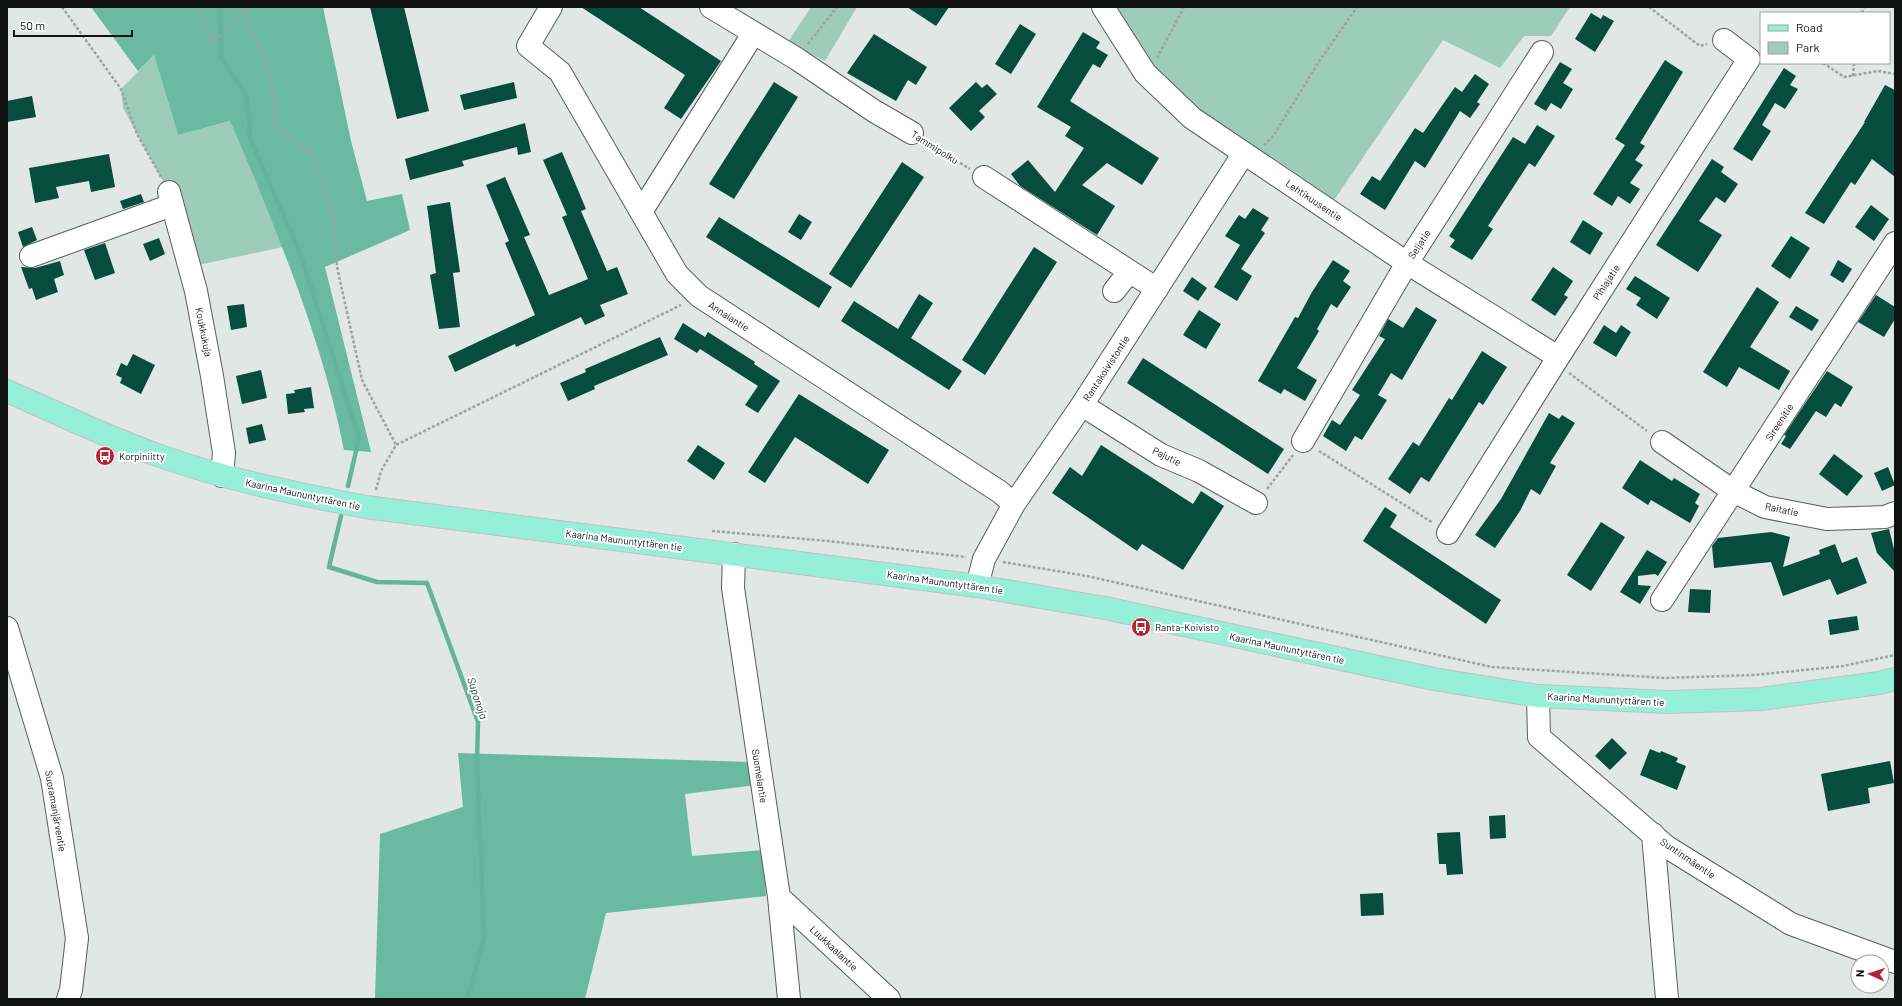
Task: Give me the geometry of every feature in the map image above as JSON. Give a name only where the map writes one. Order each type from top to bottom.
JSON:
[{"type":"main road","name":"Kaarina Maununtyttären tie","points":[[7,390],[162,457],[222,476],[301,495],[366,507],[977,586],[1105,608],[1434,679],[1538,696],[1669,702],[1761,699],[1895,679]]},
{"type":"street","name":"Annalantie","points":[[551,7],[528,46],[560,72],[676,274],[699,296],[1000,492],[1014,504]]},
{"type":"street","name":"Tammipolku","points":[[711,7],[753,34],[798,59],[874,111],[912,133]]},
{"type":"street","name":"Lehtikuusentie","points":[[1103,7],[1145,73],[1192,118],[1407,263],[1558,357]]},
{"type":"street","points":[[641,212],[753,34]]},
{"type":"street","name":"Pihlajatie","points":[[1448,533],[1558,357],[1749,59],[1724,40]]},
{"type":"street","name":"Seljatie","points":[[1303,441],[1407,263],[1542,52]]},
{"type":"street","name":"Rantakoivistontie","points":[[977,586],[984,559],[1014,504],[1082,405],[1157,289],[1247,156]]},
{"type":"street","points":[[984,177],[1157,289]]},
{"type":"street","points":[[31,256],[170,198]]},
{"type":"street","name":"Koukkukuja","points":[[170,198],[196,291],[212,376],[224,453],[222,476]]},
{"type":"street","name":"Sireenitie","points":[[1662,600],[1893,251]]},
{"type":"street","points":[[1114,290],[1129,272]]},
{"type":"street","name":"Pajutie","points":[[1082,405],[1161,455],[1199,471],[1256,503]]},
{"type":"street","name":"Raitatie","points":[[1662,442],[1733,491],[1765,507],[1827,519],[1885,517],[1895,513]]},
{"type":"street","name":"Suomelantie","points":[[734,554],[733,588],[779,897],[789,999]]},
{"type":"street","name":"Suoramanjärventie","points":[[7,628],[52,778],[76,938],[71,990],[68,999]]},
{"type":"street","name":"Suntinmäentie","points":[[1538,696],[1540,737],[1667,847],[1791,924],[1895,962]]},
{"type":"street","points":[[1653,834],[1667,999]]},
{"type":"street","name":"Luukkaalantie","points":[[779,897],[889,999]]},
{"type":"path","points":[[62,7],[120,89],[137,134],[170,198]]},
{"type":"path","points":[[200,7],[211,41],[226,31],[246,8]]},
{"type":"path","points":[[798,59],[837,7]]},
{"type":"path","points":[[1145,73],[1159,55],[1184,7]]},
{"type":"path","points":[[1247,156],[1274,135],[1318,63],[1357,7]]},
{"type":"path","points":[[1649,7],[1700,46],[1724,40]]},
{"type":"path","points":[[246,8],[251,34],[264,52],[274,104],[273,125],[312,154],[334,216],[337,267],[362,380],[396,445]]},
{"type":"path","points":[[1824,64],[1844,77],[1878,71],[1895,74]]},
{"type":"path","points":[[1853,76],[1854,64]]},
{"type":"path","name":"Tammipolku","points":[[912,133],[984,177]]},
{"type":"path","points":[[374,494],[381,472],[396,445],[699,296]]},
{"type":"path","points":[[1256,503],[1303,441],[1448,533]]},
{"type":"green space","points":[[91,7],[323,7],[351,141],[367,201],[402,194],[410,230],[325,267],[371,452],[344,450],[335,408],[323,366],[296,283],[264,201],[230,121],[178,135],[154,55],[138,71]]},
{"type":"green space","points":[[811,7],[857,7],[825,61],[788,42]]},
{"type":"green space","points":[[1110,7],[1570,7],[1551,36],[1524,36],[1500,68],[1443,40],[1328,209],[1161,90]]},
{"type":"green space","points":[[154,55],[178,135],[230,121],[283,247],[189,267],[169,192],[123,108],[121,89]]},
{"type":"green space","points":[[458,753],[751,762],[756,785],[685,794],[692,856],[763,850],[766,896],[606,913],[585,999],[375,999],[380,834],[463,807]]},
{"type":"building","points":[[370,7],[404,7],[429,111],[397,119]]},
{"type":"building","points":[[581,7],[639,7],[721,61],[681,119],[664,108],[685,75]]},
{"type":"building","points":[[907,7],[949,7],[936,26]]},
{"type":"building","points":[[1591,13],[1601,19],[1603,15],[1614,21],[1595,52],[1575,39]]},
{"type":"building","points":[[1020,24],[1036,34],[1011,74],[995,64]]},
{"type":"building","points":[[1083,32],[1100,42],[1096,48],[1108,55],[1100,68],[1093,64],[1070,101],[1159,158],[1142,185],[1107,163],[1082,185],[1115,206],[1097,235],[1020,186],[1011,174],[1028,160],[1055,192],[1084,148],[1065,136],[1071,127],[1037,107]]},
{"type":"building","points":[[874,34],[927,67],[916,85],[908,80],[896,101],[847,73]]},
{"type":"building","points":[[1665,60],[1683,72],[1640,143],[1645,146],[1635,160],[1643,165],[1630,183],[1640,189],[1630,204],[1618,196],[1612,206],[1593,194],[1625,145],[1615,139]]},
{"type":"building","points":[[1560,62],[1572,69],[1563,83],[1573,89],[1561,109],[1551,103],[1546,111],[1534,104]]},
{"type":"building","points":[[1784,68],[1796,76],[1790,85],[1798,89],[1785,109],[1775,103],[1762,125],[1771,131],[1752,161],[1733,149]]},
{"type":"building","points":[[1475,74],[1489,84],[1477,102],[1480,104],[1470,118],[1460,111],[1425,168],[1415,161],[1385,210],[1360,194],[1372,176],[1380,181],[1415,128],[1423,133],[1455,87],[1462,92]]},
{"type":"building","points":[[514,82],[517,98],[464,110],[460,95]]},
{"type":"building","points":[[774,82],[798,97],[734,199],[709,184]]},
{"type":"building","points":[[976,82],[982,88],[987,84],[997,94],[979,111],[985,117],[971,131],[949,108]]},
{"type":"building","points":[[1885,85],[1895,90],[1895,177],[1872,159],[1855,185],[1851,182],[1824,224],[1805,213],[1865,122]]},
{"type":"building","points":[[32,96],[36,117],[7,122],[7,101]]},
{"type":"building","points":[[525,123],[531,152],[518,155],[517,147],[462,161],[464,166],[410,180],[405,159]]},
{"type":"building","points":[[1537,125],[1555,136],[1535,167],[1529,163],[1488,226],[1493,229],[1472,260],[1450,247],[1455,240],[1449,236],[1513,137],[1525,144]]},
{"type":"building","points":[[562,152],[586,209],[581,211],[607,271],[617,267],[628,294],[600,305],[605,316],[585,325],[581,317],[516,347],[515,344],[455,372],[448,356],[535,315],[505,243],[509,241],[486,185],[505,177],[530,235],[524,237],[549,295],[588,279],[562,217],[567,215],[543,160]]},
{"type":"building","points":[[109,154],[115,187],[91,192],[89,181],[56,187],[59,198],[35,203],[29,168]]},
{"type":"building","points":[[1712,159],[1724,167],[1721,172],[1738,184],[1725,203],[1716,197],[1699,221],[1722,235],[1698,272],[1656,245]]},
{"type":"building","points":[[902,162],[924,177],[851,288],[829,274]]},
{"type":"building","points":[[141,194],[144,202],[123,209],[120,201]]},
{"type":"building","points":[[450,202],[460,272],[453,273],[460,327],[439,329],[430,275],[436,273],[427,206]]},
{"type":"building","points":[[1871,205],[1889,219],[1874,241],[1855,227]]},
{"type":"building","points":[[1253,208],[1269,218],[1261,230],[1265,233],[1241,269],[1252,276],[1237,301],[1214,287],[1240,245],[1225,236],[1239,215],[1245,219]]},
{"type":"building","points":[[799,214],[812,222],[801,240],[788,232]]},
{"type":"building","points":[[719,217],[832,287],[819,308],[706,237]]},
{"type":"building","points":[[1583,220],[1603,233],[1590,255],[1570,242]]},
{"type":"building","points":[[32,227],[37,240],[23,247],[18,232]]},
{"type":"building","points":[[1791,236],[1810,248],[1790,279],[1771,266]]},
{"type":"building","points":[[159,238],[165,254],[150,261],[143,244]]},
{"type":"building","points":[[105,243],[115,273],[95,280],[84,250]]},
{"type":"building","points":[[1034,247],[1057,262],[985,375],[962,360]]},
{"type":"building","points":[[1333,260],[1350,271],[1343,281],[1351,287],[1337,308],[1331,304],[1317,329],[1319,331],[1297,368],[1317,380],[1305,401],[1284,389],[1281,394],[1258,381],[1295,317],[1298,318],[1312,292]]},
{"type":"building","points":[[1838,260],[1852,269],[1843,283],[1830,275]]},
{"type":"building","points":[[60,261],[64,275],[54,279],[58,292],[36,300],[32,288],[29,289],[21,267],[35,268]]},
{"type":"building","points":[[1553,267],[1573,281],[1564,295],[1568,297],[1555,316],[1531,300]]},
{"type":"building","points":[[1635,276],[1670,298],[1657,319],[1636,305],[1641,298],[1626,289]]},
{"type":"building","points":[[1192,277],[1207,288],[1198,301],[1183,291]]},
{"type":"building","points":[[1757,287],[1779,302],[1750,347],[1790,371],[1779,390],[1739,367],[1727,387],[1703,372]]},
{"type":"building","points":[[919,294],[933,303],[911,338],[962,371],[949,390],[841,321],[854,301],[898,329]]},
{"type":"building","points":[[1876,295],[1895,307],[1895,319],[1884,337],[1858,322]]},
{"type":"building","points":[[244,304],[247,327],[231,330],[227,306]]},
{"type":"building","points":[[1796,306],[1819,320],[1812,331],[1789,317]]},
{"type":"building","points":[[1416,307],[1437,320],[1402,380],[1391,373],[1378,395],[1387,400],[1362,440],[1355,436],[1346,451],[1323,436],[1332,420],[1340,425],[1360,395],[1352,390],[1385,339],[1379,336],[1388,319],[1403,328]]},
{"type":"building","points":[[1199,310],[1221,324],[1206,349],[1183,335]]},
{"type":"building","points":[[683,323],[705,337],[708,332],[755,362],[754,364],[780,381],[758,413],[745,405],[758,386],[700,349],[697,353],[674,339]]},
{"type":"building","points":[[1604,325],[1616,333],[1621,325],[1631,332],[1616,357],[1593,343]]},
{"type":"building","points":[[660,337],[668,355],[594,386],[595,389],[568,401],[560,383],[586,372],[585,369]]},
{"type":"building","points":[[1482,351],[1507,367],[1483,405],[1479,402],[1429,482],[1421,477],[1410,494],[1388,479],[1413,442],[1419,446],[1449,398],[1452,400]]},
{"type":"building","points":[[133,354],[155,365],[141,394],[120,383],[122,378],[116,375],[121,363],[127,366]]},
{"type":"building","points":[[1143,358],[1284,449],[1268,474],[1127,383]]},
{"type":"building","points":[[261,370],[267,398],[242,404],[236,376]]},
{"type":"building","points":[[1827,371],[1853,387],[1841,407],[1835,403],[1826,417],[1816,411],[1790,449],[1781,444],[1786,436],[1784,435]]},
{"type":"building","points":[[311,387],[314,408],[304,409],[305,412],[288,414],[286,394],[295,393],[294,390]]},
{"type":"building","points":[[799,394],[889,450],[868,484],[795,437],[765,483],[748,472]]},
{"type":"building","points":[[1549,413],[1559,419],[1562,415],[1575,423],[1550,463],[1556,466],[1540,495],[1531,489],[1520,511],[1495,548],[1475,535],[1501,499]]},
{"type":"building","points":[[262,424],[266,440],[249,444],[246,428]]},
{"type":"building","points":[[698,445],[725,463],[714,480],[687,461]]},
{"type":"building","points":[[1101,445],[1193,504],[1201,491],[1224,506],[1183,570],[1142,544],[1137,551],[1052,493],[1070,467],[1082,476]]},
{"type":"building","points":[[1834,454],[1863,476],[1847,496],[1819,474]]},
{"type":"building","points":[[1640,460],[1672,481],[1674,478],[1700,494],[1695,503],[1699,506],[1690,523],[1651,500],[1648,505],[1622,488]]},
{"type":"building","points":[[1888,467],[1895,485],[1882,491],[1874,473]]},
{"type":"building","points":[[1385,507],[1397,515],[1390,527],[1501,600],[1486,624],[1363,541]]},
{"type":"building","points":[[1601,522],[1625,537],[1591,591],[1567,575]]},
{"type":"building","points":[[1889,529],[1895,553],[1895,572],[1877,553],[1871,533]]},
{"type":"building","points":[[1771,532],[1790,537],[1783,567],[1820,554],[1819,550],[1835,544],[1842,563],[1857,557],[1867,583],[1837,595],[1830,579],[1783,596],[1771,562],[1714,568],[1712,546],[1718,538]]},
{"type":"building","points":[[1647,550],[1667,562],[1658,576],[1655,574],[1638,576],[1638,585],[1651,586],[1640,604],[1620,592]]},
{"type":"building","points":[[1690,589],[1711,590],[1710,613],[1688,612]]},
{"type":"building","points":[[1857,616],[1859,630],[1830,635],[1828,620]]},
{"type":"building","points":[[1612,738],[1627,753],[1610,770],[1595,756]]},
{"type":"building","points":[[1650,749],[1660,753],[1661,751],[1678,758],[1676,762],[1686,766],[1677,790],[1640,775]]},
{"type":"building","points":[[1890,761],[1894,783],[1868,788],[1870,803],[1828,811],[1821,774]]},
{"type":"building","points":[[1505,815],[1506,838],[1490,839],[1489,816]]},
{"type":"building","points":[[1460,832],[1463,874],[1447,875],[1446,864],[1439,864],[1437,833]]},
{"type":"building","points":[[1383,893],[1384,915],[1361,916],[1360,894]]},
{"type":"waterway","points":[[220,7],[221,57],[247,96],[250,138],[300,253],[359,438],[348,486]]},
{"type":"waterway","name":"Supanoja","points":[[341,516],[329,567],[377,582],[427,583],[478,722],[477,763],[484,939],[467,999]]},
{"type":"place","name":"Korpiniitty","points":[[105,456]]},
{"type":"place","name":"Ranta-Koivisto","points":[[1141,627]]}]
